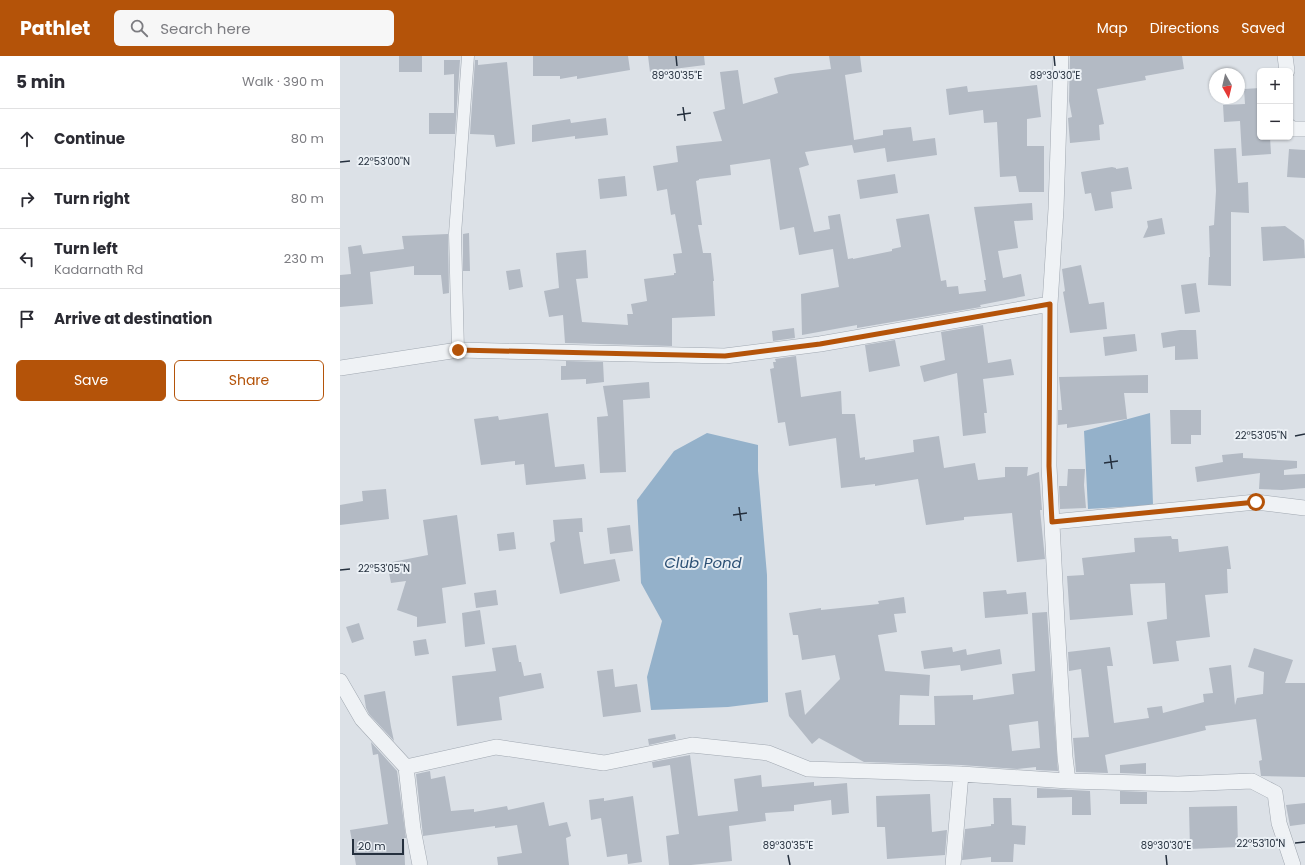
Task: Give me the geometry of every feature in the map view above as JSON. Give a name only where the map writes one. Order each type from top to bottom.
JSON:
[{"type":"street","points":[[458,350],[455,234],[468,56]]},
{"type":"street","points":[[1061,56],[1056,209],[1050,304],[1049,466],[1063,725],[1068,781]]},
{"type":"street","points":[[1285,56],[1287,68]]},
{"type":"street","points":[[1293,129],[1305,129]]},
{"type":"street","points":[[340,368],[458,350],[725,356],[820,344],[1050,304]]},
{"type":"street","points":[[1052,522],[1256,502],[1305,508]]},
{"type":"street","points":[[340,681],[362,719],[406,766],[413,829],[420,865]]},
{"type":"street","points":[[406,766],[496,747],[604,763],[692,745],[768,753],[808,769],[961,774],[1068,781],[1178,784],[1252,781],[1275,793],[1279,823],[1293,865]]},
{"type":"street","points":[[953,865],[961,774]]},
{"type":"water","points":[[1150,413],[1153,505],[1088,509],[1084,431]]},
{"type":"water","name":"Club Pond","points":[[707,433],[758,445],[758,471],[767,575],[768,702],[728,707],[651,710],[647,677],[662,621],[641,583],[637,500],[674,451]]},
{"type":"building","points":[[399,56],[422,56],[422,72],[399,72]]},
{"type":"building","points":[[533,56],[628,56],[630,70],[577,79],[577,76],[560,79],[560,76],[533,76]]},
{"type":"building","points":[[648,56],[704,56],[705,65],[650,72]]},
{"type":"building","points":[[829,56],[860,56],[862,72],[845,75],[854,140],[883,135],[883,130],[911,127],[913,141],[935,138],[937,155],[887,162],[885,148],[854,153],[852,145],[805,152],[809,165],[799,168],[814,232],[830,229],[828,216],[840,214],[848,259],[853,259],[892,251],[892,249],[901,247],[896,219],[929,214],[941,281],[946,280],[947,287],[958,286],[959,294],[986,291],[984,280],[986,280],[974,207],[1032,203],[1033,220],[1014,221],[1018,248],[998,251],[1003,278],[1021,274],[1025,296],[980,305],[981,307],[857,328],[857,325],[802,335],[801,294],[839,287],[833,249],[799,255],[794,227],[780,230],[770,159],[730,165],[731,175],[699,179],[696,181],[702,225],[698,225],[703,253],[711,253],[714,281],[715,316],[672,318],[672,346],[565,343],[563,315],[549,317],[544,291],[559,288],[556,253],[586,250],[588,278],[576,279],[582,322],[628,325],[627,314],[633,314],[631,304],[647,301],[644,279],[674,275],[674,273],[676,273],[673,254],[682,253],[675,214],[671,215],[667,189],[657,191],[653,166],[678,162],[676,146],[722,141],[713,112],[725,109],[720,72],[738,70],[743,104],[778,93],[774,78],[790,74],[831,69]]},
{"type":"building","points":[[1070,56],[1182,56],[1184,69],[1145,76],[1146,80],[1097,89],[1104,124],[1099,125],[1100,140],[1070,143],[1068,118],[1072,117],[1069,101]]},
{"type":"building","points":[[444,60],[460,60],[455,134],[429,134],[429,113],[454,113],[454,74],[444,75]]},
{"type":"building","points":[[475,60],[478,60],[478,65],[507,62],[515,144],[496,147],[494,135],[470,134]]},
{"type":"building","points":[[1037,85],[1041,117],[1027,119],[1027,146],[1044,146],[1044,192],[1019,192],[1016,176],[1000,177],[997,122],[984,123],[983,110],[949,115],[946,89],[967,86],[968,92]]},
{"type":"building","points":[[1257,88],[1257,140],[1270,140],[1271,154],[1242,156],[1240,121],[1224,122],[1223,105],[1245,104],[1245,89]]},
{"type":"building","points":[[606,118],[608,135],[575,139],[575,136],[532,142],[532,125],[570,119],[571,123]]},
{"type":"building","points":[[1236,148],[1238,183],[1248,182],[1249,213],[1231,212],[1231,286],[1208,285],[1210,257],[1209,226],[1214,225],[1216,191],[1214,149]]},
{"type":"building","points":[[1289,149],[1305,150],[1305,178],[1287,177]]},
{"type":"building","points":[[1112,167],[1116,169],[1128,167],[1132,189],[1111,192],[1113,208],[1095,211],[1091,193],[1085,194],[1081,172]]},
{"type":"building","points":[[895,174],[898,193],[860,199],[857,180]]},
{"type":"building","points":[[625,176],[627,196],[600,199],[598,179]]},
{"type":"building","points":[[1162,218],[1165,234],[1143,238],[1148,227],[1147,221]]},
{"type":"building","points":[[1285,226],[1304,240],[1305,258],[1263,261],[1261,227]]},
{"type":"building","points":[[469,233],[470,271],[463,271],[463,234]]},
{"type":"building","points":[[448,234],[449,293],[443,294],[441,275],[414,275],[414,266],[370,272],[373,304],[340,307],[340,275],[351,274],[348,247],[361,245],[363,254],[404,249],[402,236]]},
{"type":"building","points":[[1081,265],[1089,304],[1104,302],[1107,329],[1070,333],[1063,292],[1065,291],[1062,269]]},
{"type":"building","points":[[520,269],[523,287],[509,290],[506,271]]},
{"type":"building","points":[[1196,283],[1200,312],[1185,314],[1181,285]]},
{"type":"building","points":[[983,325],[988,363],[1011,359],[1014,375],[983,379],[987,413],[984,413],[986,433],[963,436],[957,373],[924,382],[920,366],[945,360],[941,332]]},
{"type":"building","points":[[794,328],[795,338],[773,341],[772,331]]},
{"type":"building","points":[[1180,330],[1196,330],[1198,359],[1175,360],[1175,346],[1163,348],[1161,333]]},
{"type":"building","points":[[1135,334],[1137,351],[1105,356],[1103,337]]},
{"type":"building","points":[[895,340],[900,366],[869,372],[865,345]]},
{"type":"building","points":[[796,356],[801,397],[841,391],[842,414],[855,414],[860,458],[865,457],[865,460],[914,452],[913,440],[939,436],[944,468],[975,463],[978,480],[1005,477],[1005,467],[1028,467],[1027,476],[1039,472],[1042,510],[1040,510],[1045,559],[1017,562],[1012,513],[964,517],[964,520],[926,525],[918,479],[875,486],[875,484],[841,488],[836,438],[789,446],[785,422],[778,423],[770,369],[774,368],[773,362],[776,362],[775,359]]},
{"type":"building","points":[[566,361],[603,362],[604,382],[586,384],[586,379],[561,380],[561,366],[566,366]]},
{"type":"building","points":[[1148,375],[1148,393],[1124,393],[1127,419],[1067,428],[1067,424],[1058,425],[1058,410],[1062,410],[1059,377]]},
{"type":"building","points":[[649,382],[650,398],[623,400],[626,472],[600,473],[597,417],[608,416],[603,386]]},
{"type":"building","points":[[1170,410],[1201,410],[1201,435],[1191,435],[1191,444],[1171,444]]},
{"type":"building","points":[[548,413],[555,467],[584,464],[586,479],[526,485],[524,464],[515,465],[515,461],[481,465],[474,419],[498,416],[499,420]]},
{"type":"building","points":[[1243,453],[1243,458],[1297,461],[1297,468],[1284,470],[1284,475],[1305,474],[1305,488],[1282,490],[1259,489],[1260,473],[1197,482],[1195,467],[1223,462],[1222,455]]},
{"type":"building","points":[[1068,469],[1085,469],[1084,485],[1086,508],[1060,509],[1059,486],[1067,486]]},
{"type":"building","points":[[386,489],[389,519],[340,525],[340,505],[363,501],[362,491]]},
{"type":"building","points":[[457,515],[466,584],[442,588],[446,623],[417,627],[417,617],[397,610],[406,581],[391,583],[387,563],[428,555],[423,520]]},
{"type":"building","points":[[582,518],[583,532],[579,532],[584,564],[615,559],[620,581],[560,594],[550,543],[555,541],[553,520]]},
{"type":"building","points":[[630,525],[633,551],[610,554],[607,528]]},
{"type":"building","points":[[514,532],[516,549],[499,551],[497,534]]},
{"type":"building","points":[[1171,536],[1172,539],[1178,539],[1179,552],[1228,546],[1231,569],[1227,569],[1228,593],[1205,595],[1210,637],[1176,641],[1179,661],[1153,664],[1147,622],[1167,619],[1165,583],[1130,584],[1133,615],[1070,620],[1067,576],[1084,575],[1082,558],[1135,552],[1134,538]]},
{"type":"building","points":[[496,590],[498,605],[476,608],[474,593]]},
{"type":"building","points":[[1006,590],[1007,594],[1026,592],[1028,614],[985,618],[983,592]]},
{"type":"building","points":[[904,597],[906,613],[894,614],[897,632],[878,635],[885,671],[930,675],[929,696],[900,695],[899,725],[935,725],[934,696],[973,695],[973,700],[1014,694],[1012,674],[1035,671],[1032,613],[1047,612],[1058,771],[1036,770],[1036,767],[1017,769],[961,765],[864,762],[819,738],[812,744],[789,716],[785,693],[801,690],[805,715],[840,679],[835,655],[802,660],[798,635],[793,635],[789,613],[821,608],[821,610],[879,604],[878,601]],"holes":[[[1038,721],[1040,748],[1012,751],[1009,725]]]},
{"type":"building","points":[[480,610],[485,644],[465,647],[462,613]]},
{"type":"building","points":[[359,623],[364,639],[352,643],[346,627]]},
{"type":"building","points":[[426,639],[429,654],[415,656],[413,641]]},
{"type":"building","points":[[516,645],[519,662],[521,662],[524,676],[541,673],[544,688],[499,697],[502,720],[457,726],[452,676],[496,671],[492,648]]},
{"type":"building","points":[[952,647],[953,652],[966,649],[967,655],[1000,649],[1002,664],[961,671],[960,665],[924,669],[921,651]]},
{"type":"building","points":[[1110,647],[1113,666],[1107,666],[1114,723],[1149,718],[1147,708],[1162,706],[1163,713],[1204,702],[1203,694],[1213,693],[1209,668],[1231,665],[1235,705],[1237,698],[1263,694],[1264,672],[1248,667],[1254,648],[1293,660],[1285,683],[1305,683],[1305,777],[1261,776],[1259,761],[1262,760],[1256,719],[1205,726],[1206,730],[1105,755],[1108,773],[1076,772],[1073,738],[1089,737],[1081,669],[1069,671],[1068,652]]},
{"type":"building","points":[[613,669],[615,687],[637,684],[641,712],[603,717],[597,671]]},
{"type":"building","points":[[385,691],[394,741],[369,714],[366,708],[364,695]]},
{"type":"building","points":[[675,734],[676,739],[649,745],[648,739]]},
{"type":"building","points":[[371,742],[397,771],[406,838],[404,838],[405,865],[356,865],[350,830],[388,824],[378,754],[373,755]]},
{"type":"building","points":[[690,755],[698,816],[738,811],[734,779],[761,775],[762,787],[814,782],[814,786],[847,783],[849,813],[832,815],[831,800],[794,805],[794,811],[765,813],[766,821],[729,826],[732,861],[691,865],[669,865],[666,836],[679,834],[670,765],[653,768],[652,762]]},
{"type":"building","points":[[1146,763],[1146,774],[1120,773],[1120,765]]},
{"type":"building","points":[[430,771],[431,779],[445,776],[451,811],[474,809],[474,812],[507,806],[508,810],[544,802],[549,826],[567,822],[571,836],[566,838],[569,865],[498,865],[497,857],[522,853],[517,825],[495,828],[495,826],[423,836],[416,774]]},
{"type":"building","points":[[1037,788],[1090,791],[1091,815],[1072,815],[1072,797],[1037,798]]},
{"type":"building","points":[[1120,791],[1147,792],[1147,804],[1120,804]]},
{"type":"building","points":[[930,794],[932,832],[947,830],[945,855],[887,859],[885,827],[877,827],[876,796]]},
{"type":"building","points":[[633,796],[642,862],[628,864],[627,854],[607,857],[601,818],[591,820],[589,800],[604,798],[604,801]]},
{"type":"building","points":[[993,798],[1011,798],[1012,825],[1026,826],[1025,845],[1014,844],[1013,862],[991,862],[991,857],[962,860],[965,829],[991,826],[991,824],[994,824]]},
{"type":"building","points":[[1305,803],[1305,824],[1290,826],[1286,805]]},
{"type":"building","points":[[1237,806],[1238,847],[1190,849],[1189,807]]},
{"type":"route","points":[[458,350],[725,356],[820,344],[1050,304],[1049,466],[1052,522],[1256,502]]}]
